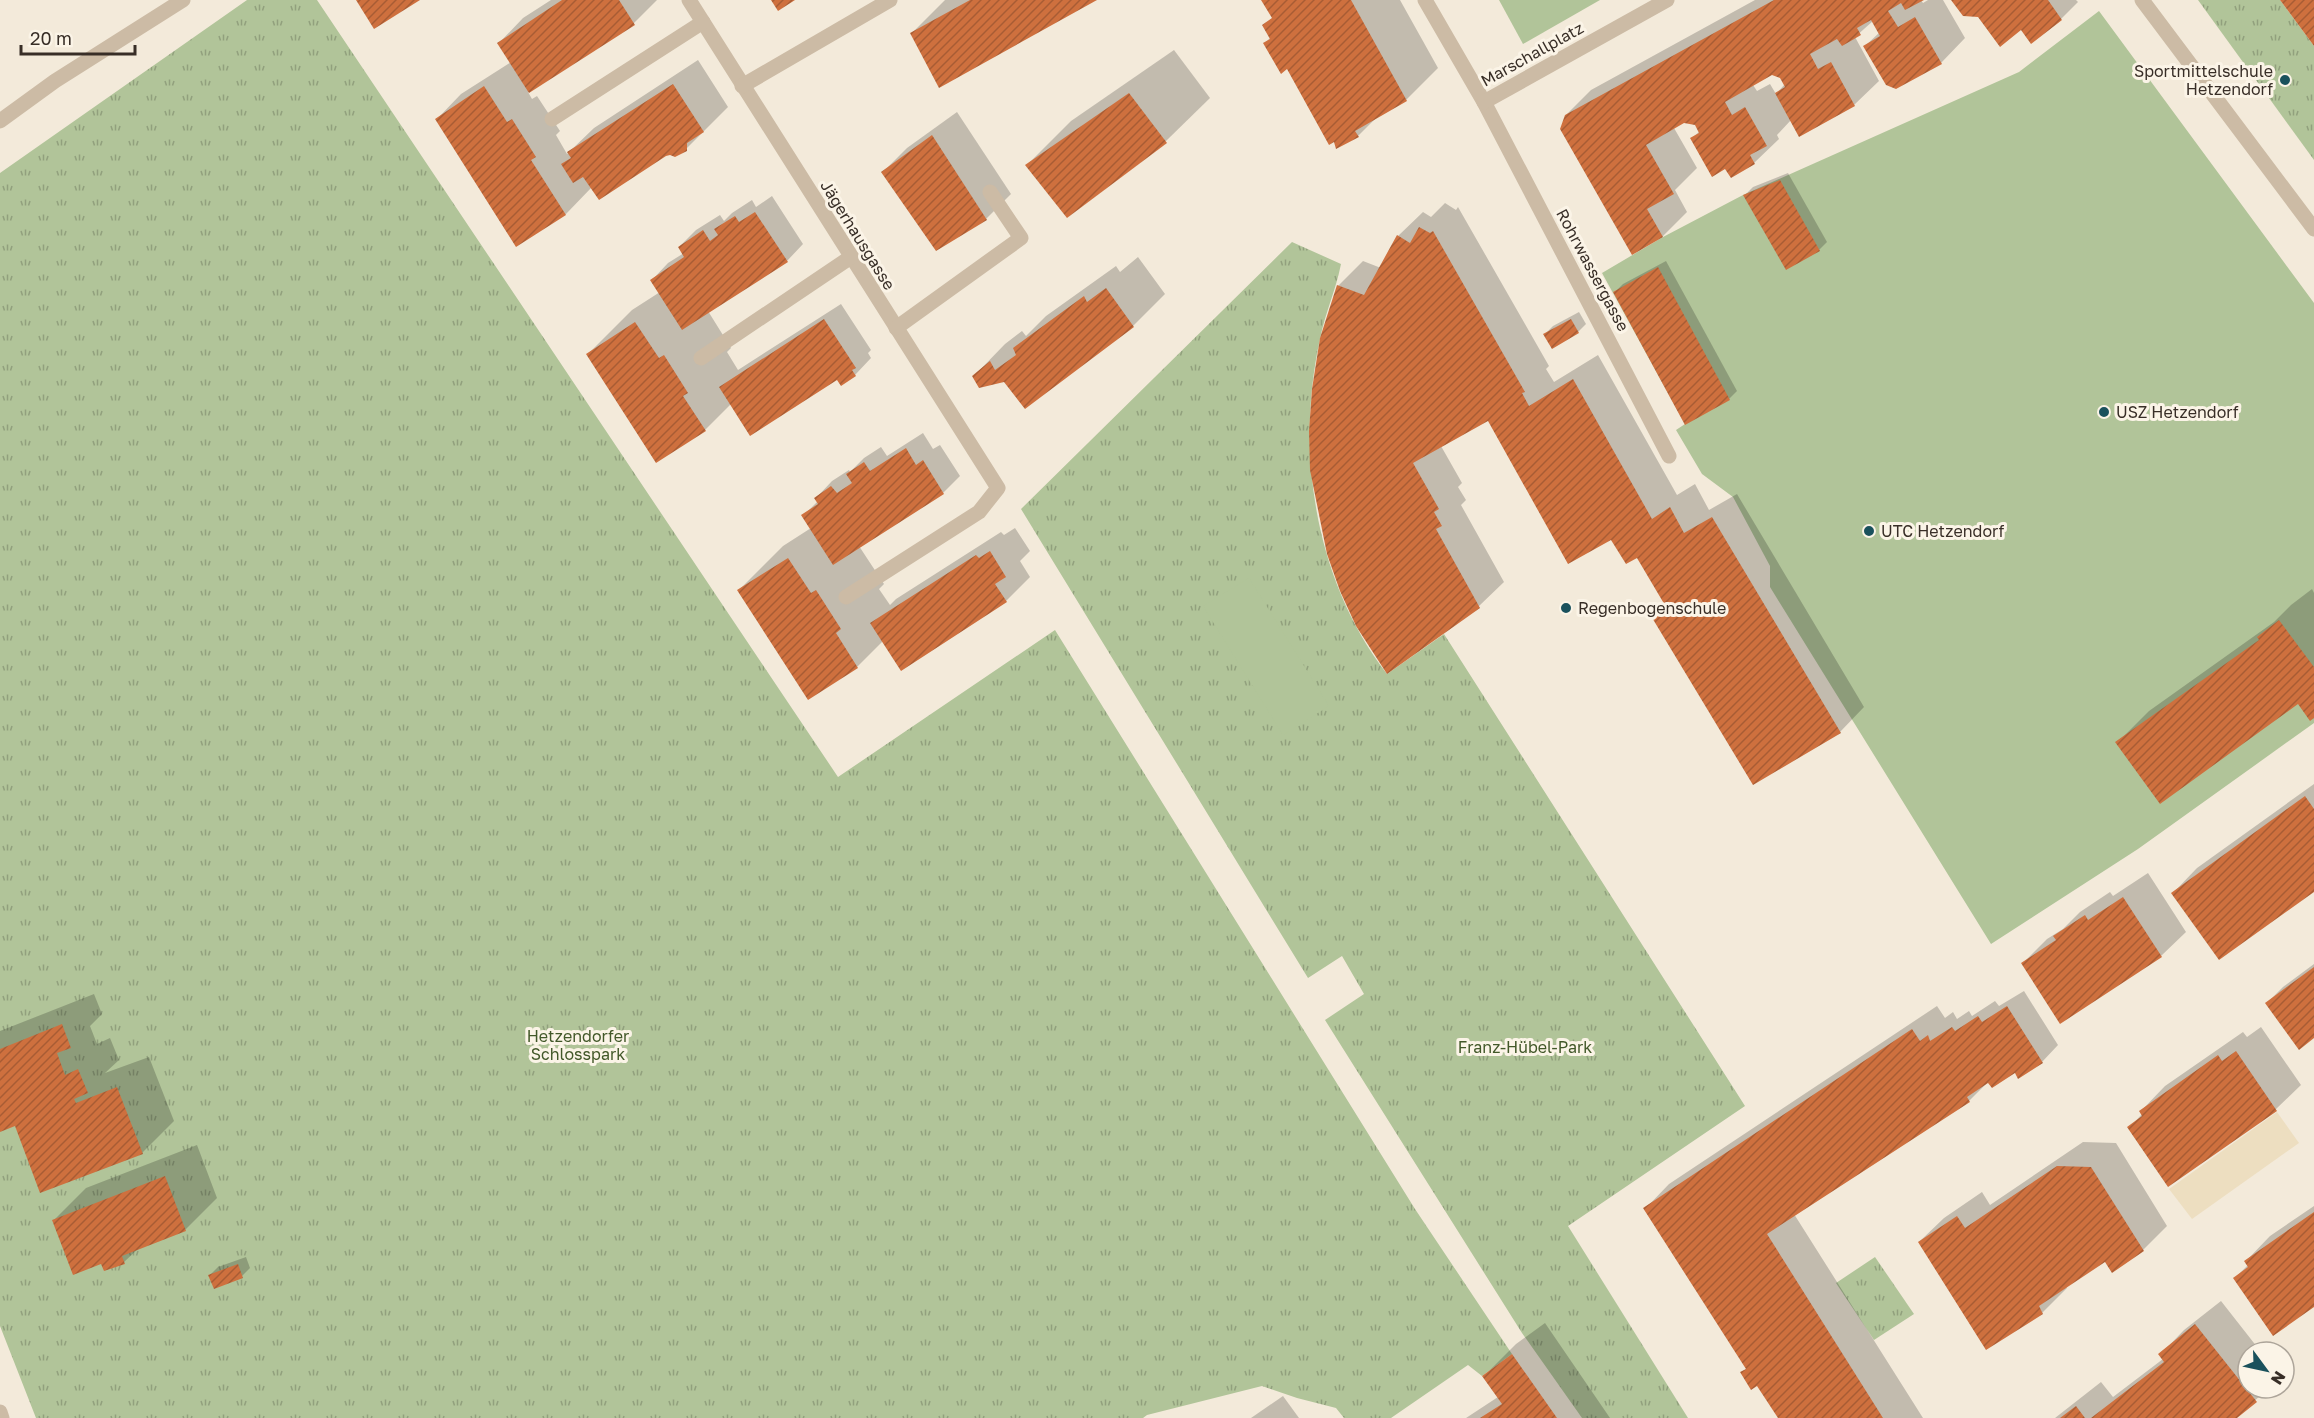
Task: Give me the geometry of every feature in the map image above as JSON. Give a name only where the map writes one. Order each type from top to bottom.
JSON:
[{"type":"street","points":[[0,121],[55,81],[183,0]]},
{"type":"street","name":"Jägerhausgasse","points":[[689,0],[998,488],[979,512],[846,597]]},
{"type":"street","points":[[742,86],[890,0]]},
{"type":"street","name":"Marschallplatz","points":[[1425,0],[1484,102],[1667,0]]},
{"type":"street","points":[[2142,0],[2314,230]]},
{"type":"street","points":[[552,119],[703,22]]},
{"type":"street","name":"Rohrwassergasse","points":[[1484,102],[1670,456]]},
{"type":"street","points":[[896,328],[1020,238],[990,192]]},
{"type":"street","points":[[701,358],[851,257]]},
{"type":"street","points":[[0,1412],[2,1418]]},
{"type":"green space","name":"Hetzendorfer Schlosspark","points":[[247,0],[317,0],[838,777],[1055,630],[1415,1209],[1512,1354],[1482,1376],[1468,1365],[1391,1418],[1344,1418],[1336,1408],[1262,1386],[1147,1415],[1143,1418],[36,1418],[0,1326],[0,173]]},
{"type":"green space","points":[[1499,0],[1600,0],[1523,44]]},
{"type":"green space","name":"Sportmittelschule Hetzendorf","points":[[2198,0],[2280,0],[2314,46],[2314,160]]},
{"type":"green space","name":"USZ Hetzendorf","points":[[2099,11],[2314,303],[2314,723],[2138,849],[1991,944],[1770,587],[1770,566],[1733,497],[1702,474],[1676,430],[1685,424],[1602,273],[1663,237],[1743,195],[2019,72]]},
{"type":"green space","name":"Franz-Hübel-Park","points":[[1292,242],[1341,264],[1322,329],[1313,382],[1310,426],[1311,470],[1317,514],[1328,557],[1343,598],[1362,638],[1387,674],[1444,634],[1745,1106],[1568,1226],[1688,1418],[1582,1418],[1522,1333],[1325,1020],[1364,994],[1342,956],[1308,978],[1021,509]]},
{"type":"green space","points":[[1249,578],[1329,706],[1283,735],[1203,606]]},
{"type":"green space","points":[[1875,1257],[1914,1314],[1874,1340],[1836,1283]]},
{"type":"shaded area","points":[[2277,1112],[2299,1143],[2192,1219],[2169,1189]]},
{"type":"building","points":[[356,0],[420,0],[374,29]]},
{"type":"building","points":[[562,0],[619,0],[635,25],[529,93],[497,43]]},
{"type":"building","points":[[771,0],[795,0],[778,11]]},
{"type":"building","points":[[970,0],[1097,0],[939,88],[910,33]]},
{"type":"building","points":[[1261,0],[1351,0],[1407,101],[1355,131],[1359,137],[1336,149],[1334,142],[1329,145],[1287,69],[1281,74],[1263,43],[1270,39],[1262,25],[1272,18]]},
{"type":"building","points":[[1774,0],[1924,0],[1905,10],[1901,3],[1888,11],[1898,27],[1915,17],[1942,64],[1896,89],[1886,85],[1863,46],[1880,36],[1871,20],[1857,28],[1861,35],[1842,46],[1837,39],[1810,54],[1818,69],[1831,62],[1855,106],[1799,137],[1775,93],[1785,87],[1780,78],[1772,75],[1725,102],[1732,115],[1745,107],[1767,146],[1750,155],[1755,164],[1731,178],[1725,169],[1712,177],[1690,138],[1699,133],[1695,125],[1684,123],[1646,145],[1674,194],[1647,209],[1663,237],[1632,255],[1560,129],[1565,115]]},
{"type":"building","points":[[1951,0],[2048,0],[2062,20],[2031,44],[2021,30],[2000,47],[1978,17],[1963,16]]},
{"type":"building","points":[[2280,0],[2314,0],[2314,46]]},
{"type":"building","points":[[673,84],[704,132],[687,143],[687,151],[675,157],[666,156],[599,200],[583,177],[573,183],[561,164],[571,158],[567,152]]},
{"type":"building","points":[[484,86],[507,122],[512,119],[536,157],[531,160],[566,215],[516,247],[435,119]]},
{"type":"building","points":[[1129,93],[1167,143],[1067,218],[1025,165]]},
{"type":"building","points":[[932,135],[987,220],[936,251],[881,172]]},
{"type":"building","points":[[1780,180],[1820,251],[1786,270],[1743,195]]},
{"type":"building","points":[[755,212],[788,262],[682,330],[650,280],[684,257],[678,247],[703,230],[710,241],[718,235],[714,229],[735,216],[739,222]]},
{"type":"building","points":[[1419,227],[1430,233],[1433,231],[1525,392],[1522,393],[1529,406],[1573,379],[1652,519],[1670,507],[1684,533],[1712,517],[1841,733],[1753,785],[1651,616],[1666,607],[1637,558],[1626,564],[1611,540],[1568,564],[1488,421],[1413,463],[1439,509],[1434,512],[1442,526],[1436,529],[1480,608],[1387,674],[1356,626],[1327,554],[1310,470],[1309,431],[1312,389],[1320,338],[1337,285],[1364,295],[1397,235],[1410,243]]},
{"type":"building","points":[[1658,267],[1730,400],[1685,425],[1613,292]]},
{"type":"building","points":[[1106,288],[1134,327],[1025,409],[1004,382],[979,388],[972,376],[990,361],[995,370],[1016,355],[1013,348],[1084,296],[1087,302]]},
{"type":"building","points":[[824,319],[856,368],[852,370],[856,376],[841,386],[837,380],[750,436],[719,387]]},
{"type":"building","points":[[1571,319],[1579,333],[1552,349],[1543,334]]},
{"type":"building","points":[[635,322],[659,358],[664,355],[688,393],[683,396],[706,431],[656,463],[586,354]]},
{"type":"building","points":[[906,448],[916,465],[923,460],[944,494],[833,565],[801,515],[818,504],[814,498],[831,486],[837,493],[852,483],[846,474],[864,462],[870,471]]},
{"type":"building","points":[[990,551],[1006,577],[995,584],[1007,602],[901,671],[870,623],[976,555],[979,558]]},
{"type":"building","points":[[788,558],[811,593],[816,590],[841,629],[836,633],[858,668],[808,700],[737,590]]},
{"type":"building","points":[[2279,620],[2314,667],[2314,718],[2310,721],[2298,704],[2160,804],[2115,742],[2259,640],[2257,637]]},
{"type":"building","points":[[2305,796],[2314,809],[2314,892],[2219,960],[2171,893]]},
{"type":"building","points":[[2123,897],[2162,957],[2060,1024],[2021,963],[2056,940],[2053,936],[2085,915],[2088,920]]},
{"type":"building","points":[[2314,967],[2314,1038],[2299,1050],[2265,1003]]},
{"type":"building","points":[[2007,1006],[2043,1063],[2018,1079],[2015,1073],[1992,1088],[1988,1083],[1967,1097],[1970,1102],[1767,1234],[1883,1418],[1778,1418],[1757,1386],[1751,1390],[1740,1372],[1746,1369],[1643,1208],[1912,1029],[1920,1041],[1928,1035],[1930,1041],[1952,1027],[1955,1031],[1978,1016],[1982,1022]]},
{"type":"building","points":[[62,1024],[71,1048],[57,1053],[65,1075],[78,1069],[88,1093],[74,1099],[76,1103],[117,1087],[143,1154],[40,1193],[15,1126],[0,1132],[0,1049]]},
{"type":"building","points":[[2236,1051],[2277,1111],[2168,1187],[2127,1127],[2142,1116],[2139,1111],[2218,1055],[2222,1061]]},
{"type":"building","points":[[2057,1166],[2091,1167],[2144,1251],[2112,1273],[2105,1262],[2039,1306],[2043,1314],[1986,1350],[1918,1242],[1957,1216],[1965,1228]]},
{"type":"building","points":[[165,1176],[186,1231],[122,1256],[125,1264],[104,1271],[101,1264],[73,1275],[52,1220]]},
{"type":"building","points":[[2314,1212],[2314,1307],[2273,1336],[2233,1278],[2248,1267],[2244,1261]]},
{"type":"building","points":[[238,1264],[243,1278],[214,1289],[208,1275]]},
{"type":"building","points":[[2195,1324],[2236,1376],[2236,1400],[2255,1400],[2257,1402],[2237,1418],[2091,1418],[2164,1362],[2158,1354]]},
{"type":"building","points":[[1512,1354],[1557,1418],[1480,1418],[1502,1404],[1482,1376]]},
{"type":"building","points":[[2076,1406],[2085,1418],[2060,1418]]},
{"type":"place","name":"Sportmittelschule Hetzendorf","points":[[2285,80]]},
{"type":"place","name":"USZ Hetzendorf","points":[[2104,412]]},
{"type":"place","name":"UTC Hetzendorf","points":[[1869,531]]},
{"type":"place","name":"Regenbogenschule","points":[[1566,608]]}]
